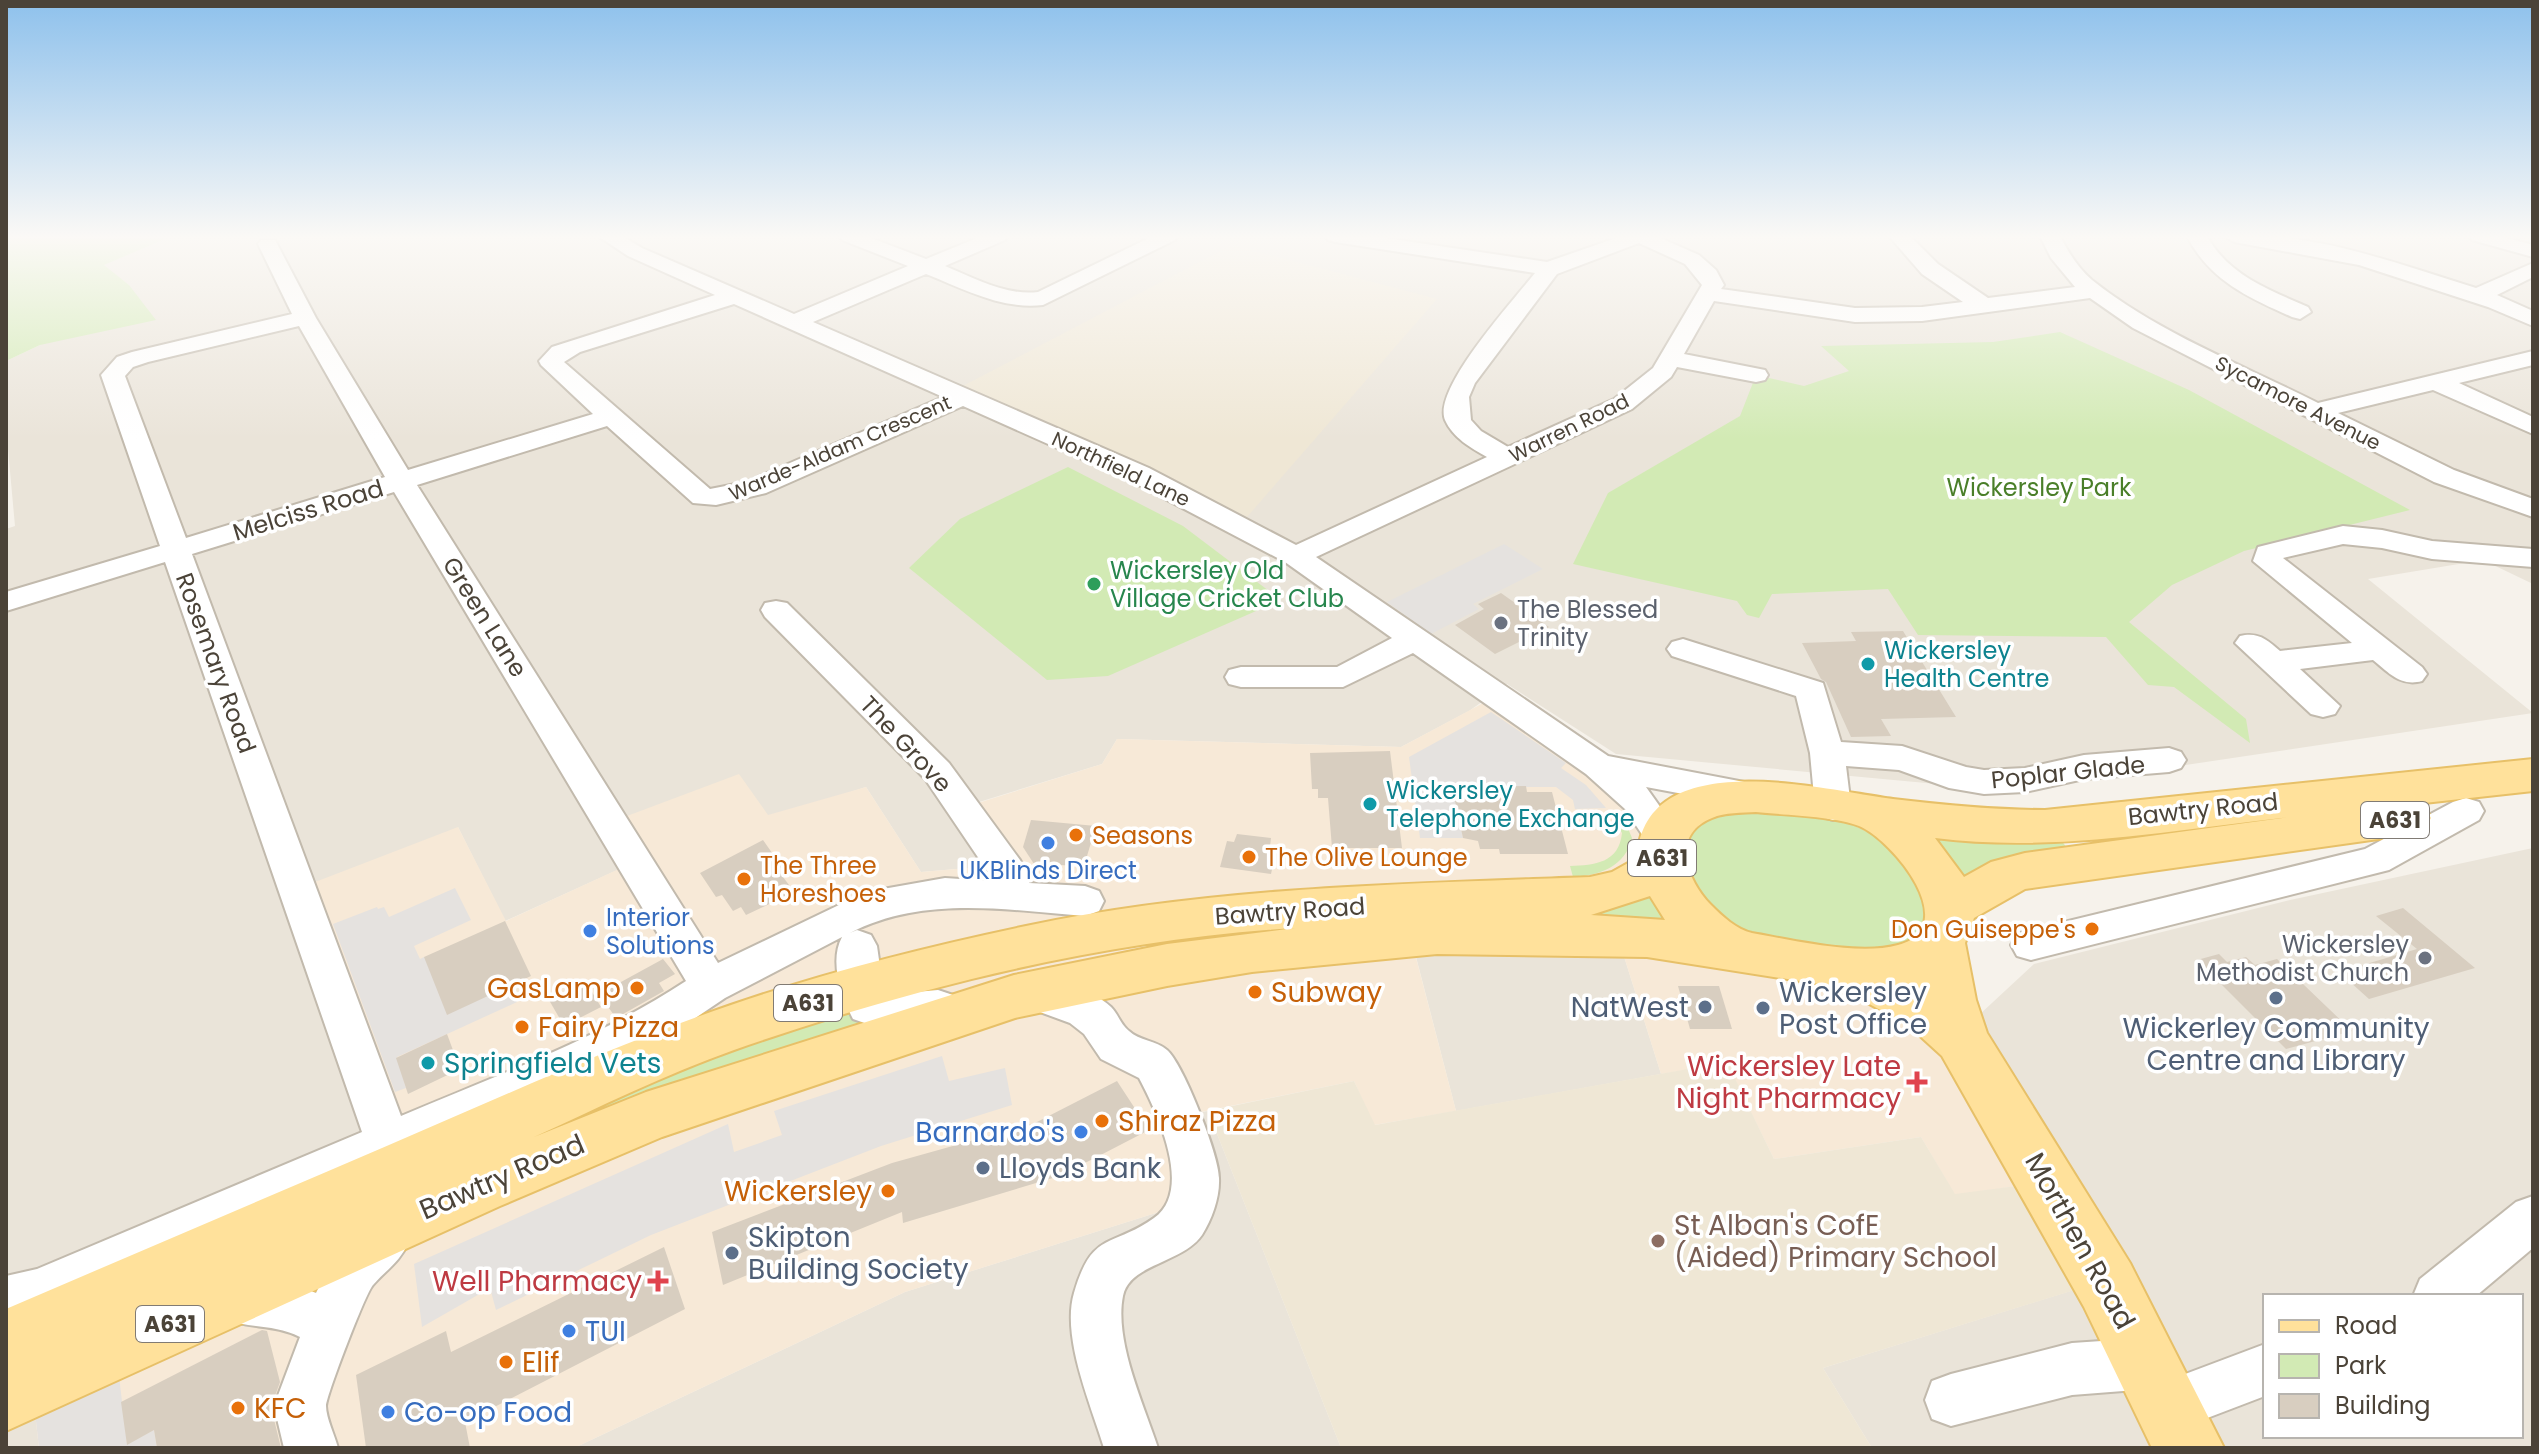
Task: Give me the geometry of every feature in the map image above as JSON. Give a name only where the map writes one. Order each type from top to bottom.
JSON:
[{"type":"main road","name":"Bawtry Road","points":[[1854,810],[1982,827],[2045,827],[2533,775]]},
{"type":"main road","name":"A631","points":[[1854,810],[1756,796],[1717,799],[1687,810],[1672,823],[1663,852],[1667,884],[1684,910],[1716,939],[1738,951],[1850,968],[1896,967],[1918,959],[1944,925]]},
{"type":"main road","name":"Bawtry Road","points":[[1944,925],[2008,875],[2025,871],[2257,837],[2533,804]]},
{"type":"main road","points":[[1854,810],[1929,863],[1942,882],[1944,925]]},
{"type":"main road","name":"Bawtry Road","points":[[6,1342],[608,1077],[716,1033],[853,950],[917,973],[1094,932],[1206,916],[1353,905],[1590,896],[1625,888],[1663,852]]},
{"type":"main road","name":"Morthen Road","points":[[1944,925],[1949,1000],[1962,1040],[2093,1261],[2168,1406]]},
{"type":"main road","name":"Bawtry Road","points":[[6,1397],[424,1211],[646,1117],[1024,994],[1167,965],[1283,949],[1437,934],[1647,937],[1738,951]]},
{"type":"main road","name":"Morthen Road","points":[[1850,968],[1927,1010],[1962,1040]]},
{"type":"street","name":"Green Lane","points":[[298,304],[402,482],[710,986]]},
{"type":"street","points":[[553,356],[572,347],[711,304]]},
{"type":"street","name":"Northfield Lane","points":[[755,304],[1139,474],[1295,556],[1598,766],[1638,800],[1663,852]]},
{"type":"street","points":[[797,321],[838,304]]},
{"type":"street","points":[[1508,458],[1467,432],[1454,414],[1453,401],[1463,382],[1522,304]]},
{"type":"street","name":"Warren Road","points":[[1295,556],[1623,404],[1654,382],[1703,304]]},
{"type":"street","points":[[1778,304],[1855,315],[1922,314],[1981,304]]},
{"type":"street","name":"Sycamore Avenue","points":[[2112,304],[2141,323],[2444,476],[2533,509]]},
{"type":"street","points":[[2284,304],[2299,312]]},
{"type":"street","points":[[2497,304],[2533,319]]},
{"type":"street","name":"Rosemary Road","points":[[305,318],[140,357],[125,362],[113,375],[388,1142]]},
{"type":"street","name":"Warde-Aldam Crescent","points":[[529,344],[544,355],[553,356],[553,365],[696,494],[716,498],[745,491],[887,433],[964,396]]},
{"type":"street","points":[[2315,411],[2533,358]]},
{"type":"street","points":[[1670,359],[1756,375]]},
{"type":"street","points":[[2436,382],[2533,426]]},
{"type":"street","name":"Melciss Road","points":[[6,602],[609,417]]},
{"type":"street","name":"Warde-Aldam Crescent","points":[[716,498],[734,520]]},
{"type":"street","points":[[2411,674],[2268,561],[2268,553],[2343,535],[2372,537],[2432,550],[2533,558]]},
{"type":"street","name":"The Grove","points":[[776,610],[937,771],[1007,870],[1011,878],[1008,894]]},
{"type":"street","points":[[1241,677],[1343,677],[1415,639]]},
{"type":"street","points":[[1683,649],[1811,690],[1827,753],[1854,810]]},
{"type":"street","points":[[2323,706],[2262,652],[2380,649]]},
{"type":"street","name":"Poplar Glade","points":[[1827,753],[1902,758],[1962,779],[1984,782],[2025,780],[2084,767],[2169,760]]},
{"type":"street","name":"Northfield Lane","points":[[1598,766],[1756,796]]},
{"type":"street","name":"Bawtry Road","points":[[2031,945],[2376,860],[2466,811]]},
{"type":"street","points":[[2257,837],[2298,878]]},
{"type":"street","name":"Bawtry Road","points":[[1024,994],[888,1014],[868,1007],[853,950],[877,904],[930,894],[1008,894],[1085,901]]},
{"type":"street","name":"Bawtry Road","points":[[6,1300],[39,1292],[559,1069],[658,1021],[710,986],[853,950]]},
{"type":"street","points":[[1101,1023],[1107,1010],[1121,994],[1167,965]]},
{"type":"street","points":[[1024,994],[1072,1004],[1101,1023],[1113,1045],[1152,1063],[1164,1085],[1196,1169],[1195,1198],[1183,1222],[1166,1237],[1119,1256],[1104,1272],[1098,1293],[1095,1313],[1100,1339],[1131,1448]]},
{"type":"street","points":[[311,1448],[300,1406],[304,1388],[325,1340],[327,1325],[354,1270],[424,1211]]},
{"type":"street","points":[[2440,1294],[2533,1218]]},
{"type":"street","points":[[205,1308],[274,1301],[294,1306],[327,1325]]},
{"type":"street","points":[[1951,1400],[2072,1369],[2168,1406],[2263,1371]]},
{"type":"shaded area","points":[[101,304],[2533,304],[2533,584],[2483,560],[2368,579],[2533,713],[2012,791],[1616,754],[1507,684],[1469,711],[1401,747],[1117,739],[1102,764],[963,807],[1003,865],[921,872],[866,787],[635,862],[505,921],[458,827],[388,1142],[6,1287],[6,529],[15,526],[6,427],[6,361],[40,345]]},
{"type":"shaded area","points":[[1120,304],[1433,304],[1247,517],[961,387]]},
{"type":"shaded area","points":[[1504,544],[1543,569],[1473,604],[1479,609],[1431,634],[1387,602]]},
{"type":"shaded area","points":[[1487,701],[1561,753],[1638,818],[1643,840],[1840,982],[1932,1024],[2024,1185],[1955,1195],[1921,1137],[1774,1159],[1727,1063],[1661,1074],[1621,947],[1414,950],[1456,1111],[1374,1125],[1354,1081],[1176,1117],[1175,1190],[1159,1212],[905,1292],[574,1448],[39,1448],[35,1412],[388,1142],[297,889],[458,827],[506,921],[634,862],[611,822],[739,774],[768,815],[866,787],[921,872],[1003,865],[962,808],[1102,764],[1117,739],[1401,747]]},
{"type":"shaded area","points":[[1491,712],[1566,763],[1561,768],[1586,785],[1606,808],[1575,809],[1573,800],[1556,787],[1453,787],[1463,838],[1420,838],[1409,757]]},
{"type":"shaded area","points":[[2533,848],[2533,1448],[1872,1448],[1823,1368],[2080,1288],[1951,1041],[2034,964],[2290,900]]},
{"type":"shaded area","points":[[455,888],[471,920],[414,946],[420,959],[424,957],[510,985],[517,1002],[397,1057],[406,1088],[395,1092],[333,924],[377,907],[384,907],[389,917]]},
{"type":"shaded area","points":[[1621,947],[1661,1074],[1456,1111],[1414,949]]},
{"type":"shaded area","points":[[942,1056],[949,1081],[1005,1068],[1012,1105],[881,1146],[651,1235],[496,1310],[490,1288],[422,1327],[414,1264],[728,1124],[734,1152],[782,1135],[774,1111]]},
{"type":"shaded area","name":"St Alban's CofE (Aided) Primary School","points":[[1727,1062],[1774,1159],[1921,1137],[1955,1194],[2024,1185],[2081,1288],[1823,1368],[1872,1448],[1341,1448],[1208,1111],[1354,1081],[1375,1125]]},
{"type":"shaded area","points":[[1208,1111],[1341,1448],[574,1448],[905,1292],[1159,1212],[1175,1117]]},
{"type":"shaded area","points":[[119,1376],[127,1444],[154,1430],[157,1448],[39,1448],[35,1412]]},
{"type":"shaded area","points":[[35,1412],[39,1448],[6,1448],[6,1425]]},
{"type":"green space","points":[[6,304],[144,304],[156,320],[40,345],[6,361]]},
{"type":"green space","name":"Wickersley Park","points":[[2060,332],[2189,390],[2410,510],[2244,551],[2172,585],[2129,622],[2246,719],[2250,743],[2174,687],[2148,685],[2106,637],[1918,635],[1888,589],[1772,594],[1759,618],[1747,615],[1737,601],[1573,564],[1608,493],[1740,416],[1756,375],[1804,386],[1849,371],[1821,346],[1993,342]]},
{"type":"green space","name":"Wickersley Old Village Cricket Club","points":[[1068,467],[1183,526],[1281,600],[1108,676],[1047,680],[909,568],[960,519]]},
{"type":"green space","points":[[1756,808],[1849,823],[1894,845],[1924,884],[1927,920],[1916,938],[1883,953],[1792,946],[1733,927],[1701,904],[1679,851],[1701,823],[1731,812]]},
{"type":"green space","points":[[1622,814],[1632,838],[1624,856],[1610,868],[1573,877],[1570,866],[1597,863],[1616,851],[1622,833],[1612,817]]},
{"type":"green space","points":[[1921,831],[2058,836],[2070,852],[1966,880]]},
{"type":"green space","points":[[1647,890],[1680,926],[1579,923],[1592,907]]},
{"type":"green space","points":[[847,1002],[875,1019],[718,1069],[6,1355],[553,1112]]},
{"type":"building","name":"The Blessed Trinity","points":[[1501,593],[1549,627],[1495,654],[1455,625],[1484,609],[1478,604]]},
{"type":"building","name":"Wickersley Health Centre","points":[[1903,631],[1956,717],[1881,719],[1891,736],[1851,737],[1826,682],[1821,679],[1802,643],[1856,641],[1851,632]]},
{"type":"building","name":"Wickersley Telephone Exchange","points":[[1390,751],[1402,848],[1332,848],[1328,798],[1318,798],[1318,789],[1312,789],[1310,753]]},
{"type":"building","points":[[1526,786],[1527,792],[1552,792],[1568,854],[1500,854],[1499,849],[1480,849],[1478,841],[1463,838],[1452,787]]},
{"type":"building","points":[[1031,820],[1096,826],[1084,866],[1034,864],[1023,847]]},
{"type":"building","name":"The Olive Lounge","points":[[1237,834],[1271,838],[1270,846],[1277,846],[1271,874],[1220,867],[1227,841],[1234,842]]},
{"type":"building","name":"The Three Horeshoes","points":[[763,840],[782,867],[777,869],[789,885],[781,890],[786,896],[746,915],[741,907],[733,911],[722,895],[716,897],[700,873]]},
{"type":"building","name":"Wickersley Methodist Church","points":[[2403,908],[2475,968],[2369,999],[2339,972],[2417,949],[2376,916]]},
{"type":"building","points":[[505,921],[531,976],[447,1015],[424,957]]},
{"type":"building","name":"Wickerley Community Centre and Library","points":[[2219,954],[2227,962],[2246,957],[2255,965],[2277,959],[2352,1031],[2286,1049],[2197,960]]},
{"type":"building","name":"GasLamp","points":[[663,959],[675,974],[659,983],[664,991],[616,1018],[599,994]]},
{"type":"building","points":[[586,982],[601,1007],[564,1026],[549,1000]]},
{"type":"building","name":"NatWest","points":[[1678,986],[1719,986],[1732,1029],[1690,1029]]},
{"type":"building","name":"Springfield Vets","points":[[447,1034],[460,1069],[408,1094],[396,1058]]},
{"type":"building","points":[[1117,1081],[1149,1130],[1056,1177],[903,1223],[902,1212],[723,1285],[712,1232],[892,1163],[1035,1123]]},
{"type":"building","points":[[664,1247],[685,1309],[465,1422],[470,1448],[366,1448],[356,1375],[446,1331],[451,1352]]},
{"type":"building","name":"KFC","points":[[262,1330],[267,1331],[280,1382],[271,1407],[281,1448],[157,1448],[154,1430],[127,1445],[121,1402]]},
{"type":"place","name":"Wickersley Old Village Cricket Club","points":[[1094,584]]},
{"type":"place","name":"The Blessed Trinity","points":[[1501,623]]},
{"type":"place","name":"Wickersley Health Centre","points":[[1868,664]]},
{"type":"place","name":"Wickersley Telephone Exchange","points":[[1370,804]]},
{"type":"place","name":"Seasons","points":[[1076,835]]},
{"type":"place","name":"UKBlinds Direct","points":[[1048,843]]},
{"type":"place","name":"The Olive Lounge","points":[[1249,857]]},
{"type":"place","name":"The Three Horeshoes","points":[[744,879]]},
{"type":"place","name":"Don Guiseppe's","points":[[2092,929]]},
{"type":"place","name":"Interior Solutions","points":[[590,931]]},
{"type":"place","name":"Wickersley Methodist Church","points":[[2425,958]]},
{"type":"place","name":"GasLamp","points":[[637,988]]},
{"type":"place","name":"Subway","points":[[1255,992]]},
{"type":"place","name":"Wickerley Community Centre and Library","points":[[2276,998]]},
{"type":"place","name":"NatWest","points":[[1705,1007]]},
{"type":"place","name":"Wickersley Post Office","points":[[1763,1008]]},
{"type":"place","name":"Fairy Pizza","points":[[522,1027]]},
{"type":"place","name":"Springfield Vets","points":[[428,1063]]},
{"type":"place","name":"Wickersley Late Night Pharmacy","points":[[1917,1082]]},
{"type":"place","name":"Shiraz Pizza","points":[[1102,1121]]},
{"type":"place","name":"Barnardo's","points":[[1081,1132]]},
{"type":"place","name":"Lloyds Bank","points":[[983,1168]]},
{"type":"place","name":"Wickersley","points":[[888,1191]]},
{"type":"place","name":"St Alban's CofE (Aided) Primary School","points":[[1658,1241]]},
{"type":"place","name":"Skipton Building Society","points":[[732,1253]]},
{"type":"place","name":"Well Pharmacy","points":[[658,1281]]},
{"type":"place","name":"TUI","points":[[569,1331]]},
{"type":"place","name":"Elif","points":[[506,1362]]},
{"type":"place","name":"KFC","points":[[238,1408]]},
{"type":"place","name":"Co-op Food","points":[[388,1412]]}]
